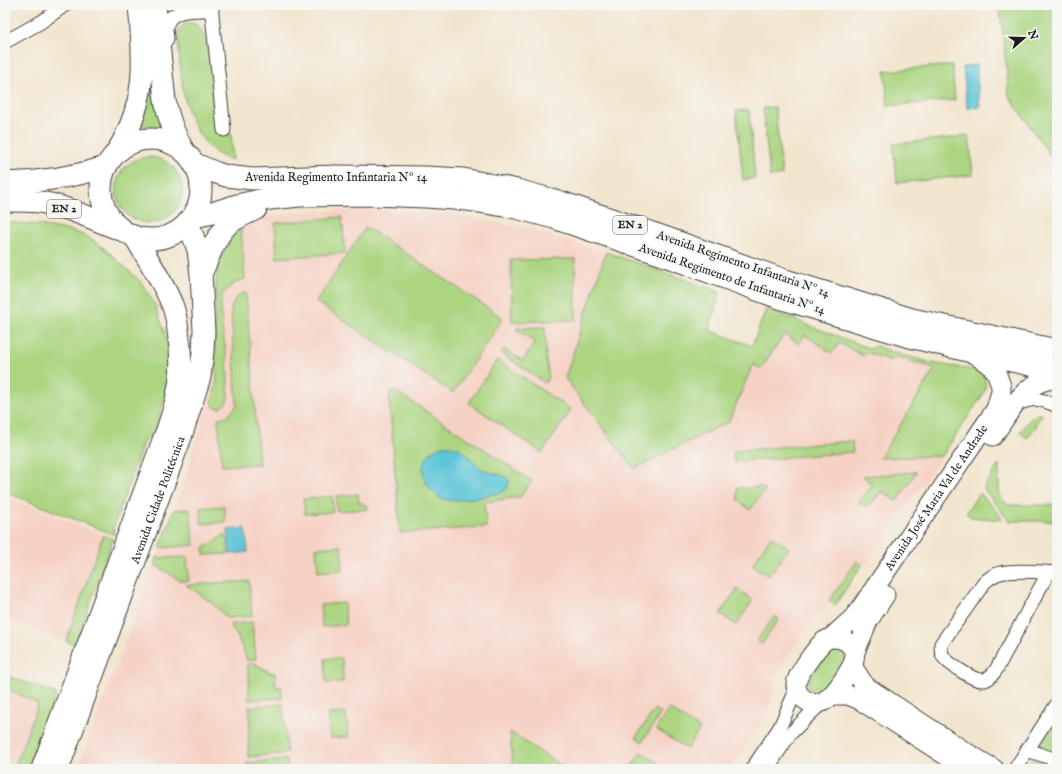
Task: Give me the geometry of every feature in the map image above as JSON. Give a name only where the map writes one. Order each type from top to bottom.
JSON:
[{"type":"main road","points":[[128,233],[109,217],[102,201],[101,184],[111,160],[127,134],[139,95],[142,68],[142,44],[139,5]]},
{"type":"main road","points":[[153,10],[167,114],[171,128],[199,176],[201,190],[199,204],[190,220]]},
{"type":"main road","name":"EN 2","points":[[8,181],[58,178],[80,174],[111,160],[128,144],[142,140],[157,139],[171,143],[188,157]]},
{"type":"main road","name":"Avenida Regimento Infantaria Nº 14","points":[[188,157],[217,173],[226,176],[252,179],[336,176],[426,176],[463,179],[517,190],[561,202],[782,279],[912,319],[1057,350]]},
{"type":"main road","name":"Avenida Regimento de Infantaria Nº 14","points":[[190,220],[237,205],[273,198],[300,196],[373,195],[426,197],[467,200],[516,208],[554,218],[657,253],[779,298],[906,336],[1057,371]]},
{"type":"main road","points":[[201,274],[217,239],[230,223],[264,205],[273,198]]},
{"type":"main road","name":"EN 2","points":[[5,202],[39,202],[55,206],[151,240],[167,237],[181,229],[190,220]]},
{"type":"main road","name":"Avenida Cidade Politécnica","points":[[58,769],[181,437],[200,377],[204,331],[201,274],[198,250],[190,220]]},
{"type":"main road","name":"Avenida Cidade Politécnica","points":[[42,769],[168,427],[176,404],[179,387],[181,368],[180,348],[174,309],[168,296],[128,233]]},
{"type":"street","points":[[5,42],[41,22],[65,5]]},
{"type":"street","points":[[163,81],[167,71],[168,60],[166,26],[170,18],[174,14],[212,7],[224,130]]},
{"type":"street","name":"Avenida José Maria Val de Andrade","points":[[752,769],[780,727],[796,690],[796,682],[800,673],[823,642],[830,638],[853,618],[861,608],[996,409],[1001,392],[996,372],[991,366],[972,352]]},
{"type":"street","name":"Avenida José Maria Val de Andrade","points":[[767,769],[790,734],[828,698],[854,659],[871,616],[1014,405],[1023,394],[1035,384],[1057,379]]},
{"type":"street","points":[[1014,405],[1035,399],[1046,401],[1057,406]]},
{"type":"street","points":[[1010,572],[1052,573],[996,670],[989,678],[981,680],[974,678],[948,662],[941,652],[941,644],[984,583],[997,574],[1010,572]]},
{"type":"street","points":[[830,638],[838,638],[850,644],[854,659],[865,686],[994,769]]},
{"type":"street","points":[[796,690],[799,696],[805,701],[811,703],[818,704],[828,698],[848,695],[860,700],[967,769]]},
{"type":"street","points":[[1015,769],[1055,710]]},
{"type":"street","points":[[1027,750],[1057,760]]},
{"type":"shaded area","points":[[341,210],[396,210],[455,215],[533,230],[606,252],[565,378],[725,423],[766,309],[871,349],[875,346],[910,357],[975,371],[981,374],[985,380],[986,386],[983,394],[927,478],[865,566],[856,561],[820,614],[817,612],[779,669],[774,684],[769,710],[730,769],[78,769],[174,510],[213,384],[212,363],[216,282],[218,264],[225,249],[233,236],[243,227],[269,216]]},
{"type":"shaded area","points":[[5,496],[113,539],[75,645],[5,618]]},
{"type":"shaded area","points":[[5,675],[56,694],[28,769],[5,769]]},
{"type":"green space","points":[[1000,5],[1057,5],[1057,165],[1009,96]]},
{"type":"green space","points":[[146,15],[161,125],[159,127],[142,125]]},
{"type":"green space","points":[[186,23],[193,23],[198,26],[206,38],[211,72],[216,129],[220,133],[231,134],[233,160],[218,154],[211,149],[197,131],[191,119],[184,93],[178,38],[179,29]]},
{"type":"green space","points":[[952,65],[955,100],[888,106],[885,71]]},
{"type":"green space","points":[[775,107],[782,175],[770,177],[763,108]]},
{"type":"green space","points":[[749,110],[755,178],[743,180],[736,111]]},
{"type":"green space","points":[[969,136],[973,175],[897,183],[893,144]]},
{"type":"green space","points":[[149,157],[161,160],[172,167],[179,178],[182,190],[179,202],[172,213],[161,220],[149,223],[137,220],[126,213],[119,202],[116,190],[119,178],[126,167],[137,160]]},
{"type":"green space","points":[[342,217],[345,253],[277,258],[275,223]]},
{"type":"green space","points":[[5,222],[40,225],[71,231],[88,237],[105,249],[141,282],[155,305],[164,330],[170,355],[165,397],[155,433],[144,440],[113,529],[115,535],[5,492]]},
{"type":"green space","points":[[366,227],[503,318],[453,393],[316,302]]},
{"type":"green space","points":[[241,229],[245,279],[230,286],[225,291],[221,299],[222,325],[227,359],[228,397],[226,404],[220,408],[214,407],[212,404],[217,379],[214,362],[216,282],[218,264],[233,236]]},
{"type":"green space","points":[[606,252],[720,292],[709,330],[752,346],[766,309],[871,349],[875,346],[929,362],[978,372],[985,379],[986,386],[983,394],[942,456],[880,458],[935,368],[895,357],[892,361],[866,352],[863,356],[840,343],[832,353],[805,335],[799,344],[784,334],[761,369],[753,364],[728,423],[725,423],[634,469],[565,378]]},
{"type":"green space","points":[[575,259],[576,320],[512,322],[511,260]]},
{"type":"green space","points":[[242,293],[246,293],[259,464],[222,466],[218,418],[225,417],[237,405],[231,310],[235,300]]},
{"type":"green space","points":[[545,327],[546,360],[549,377],[545,383],[501,353],[504,349],[523,361],[535,342],[517,330],[517,328]]},
{"type":"green space","points":[[497,360],[571,410],[542,453],[469,403]]},
{"type":"green space","points":[[391,391],[395,391],[532,481],[520,497],[484,502],[486,527],[400,533],[389,396]]},
{"type":"green space","points":[[1038,414],[1042,414],[1042,416],[1035,424],[1037,425],[1027,438],[1020,432],[1030,419]]},
{"type":"green space","points":[[852,441],[853,452],[734,462],[733,451]]},
{"type":"green space","points":[[999,464],[999,496],[1008,505],[1057,505],[1057,521],[1009,521],[984,489]]},
{"type":"green space","points":[[916,472],[897,501],[881,491],[873,502],[870,502],[866,507],[859,502],[873,484],[862,476]]},
{"type":"green space","points":[[761,487],[765,490],[750,510],[738,500],[737,488]]},
{"type":"green space","points":[[358,494],[359,503],[368,505],[368,509],[337,511],[336,496]]},
{"type":"green space","points":[[981,494],[1002,518],[1002,520],[971,517],[966,513],[978,495]]},
{"type":"green space","points":[[332,496],[333,512],[305,514],[303,499]]},
{"type":"green space","points":[[224,506],[226,522],[202,524],[200,508]]},
{"type":"green space","points":[[190,509],[194,545],[160,548],[174,510]]},
{"type":"green space","points":[[226,534],[228,554],[204,555],[204,548]]},
{"type":"green space","points":[[103,535],[113,539],[75,645],[66,641]]},
{"type":"green space","points":[[771,536],[789,548],[769,576],[752,565]]},
{"type":"green space","points":[[341,546],[343,570],[318,572],[316,548]]},
{"type":"green space","points":[[187,557],[189,581],[181,581],[154,564],[156,558]]},
{"type":"green space","points":[[857,561],[862,565],[835,605],[829,601]]},
{"type":"green space","points":[[249,581],[252,616],[227,618],[213,604],[186,585]]},
{"type":"green space","points":[[737,589],[753,600],[736,625],[720,614]]},
{"type":"green space","points":[[344,603],[346,625],[322,627],[320,605]]},
{"type":"green space","points":[[774,616],[779,619],[762,644],[757,641]]},
{"type":"green space","points":[[252,622],[256,659],[247,660],[238,637],[230,624]]},
{"type":"green space","points":[[836,647],[845,653],[844,663],[823,691],[816,693],[811,691],[808,682],[809,679],[829,650]]},
{"type":"green space","points":[[342,658],[343,682],[326,683],[325,659]]},
{"type":"green space","points":[[255,663],[255,665],[262,667],[262,669],[265,669],[266,671],[268,670],[269,673],[275,673],[276,687],[281,687],[282,698],[249,700],[249,676],[247,664]]},
{"type":"green space","points":[[5,675],[56,694],[28,769],[14,769],[38,704],[5,687]]},
{"type":"green space","points":[[283,704],[287,753],[248,757],[249,707]]},
{"type":"green space","points":[[655,709],[661,713],[642,742],[636,737]]},
{"type":"green space","points":[[669,709],[700,729],[687,749],[656,729]]},
{"type":"green space","points":[[346,713],[348,737],[330,738],[328,714]]},
{"type":"green space","points":[[1057,720],[1057,755],[1044,750],[1040,744]]},
{"type":"green space","points":[[510,732],[566,769],[513,769]]},
{"type":"green space","points":[[641,752],[667,769],[630,769]]},
{"type":"green space","points":[[1031,758],[1057,763],[1057,769],[1028,769]]},
{"type":"green space","points":[[287,760],[287,769],[247,769],[247,763]]},
{"type":"water","points":[[976,65],[980,107],[967,108],[963,67]]},
{"type":"water","points":[[451,446],[462,450],[482,469],[506,477],[509,481],[507,488],[500,493],[469,499],[450,500],[440,498],[427,485],[423,470],[425,460],[429,454],[437,448]]},
{"type":"water","points":[[245,528],[248,552],[230,554],[228,530]]}]
